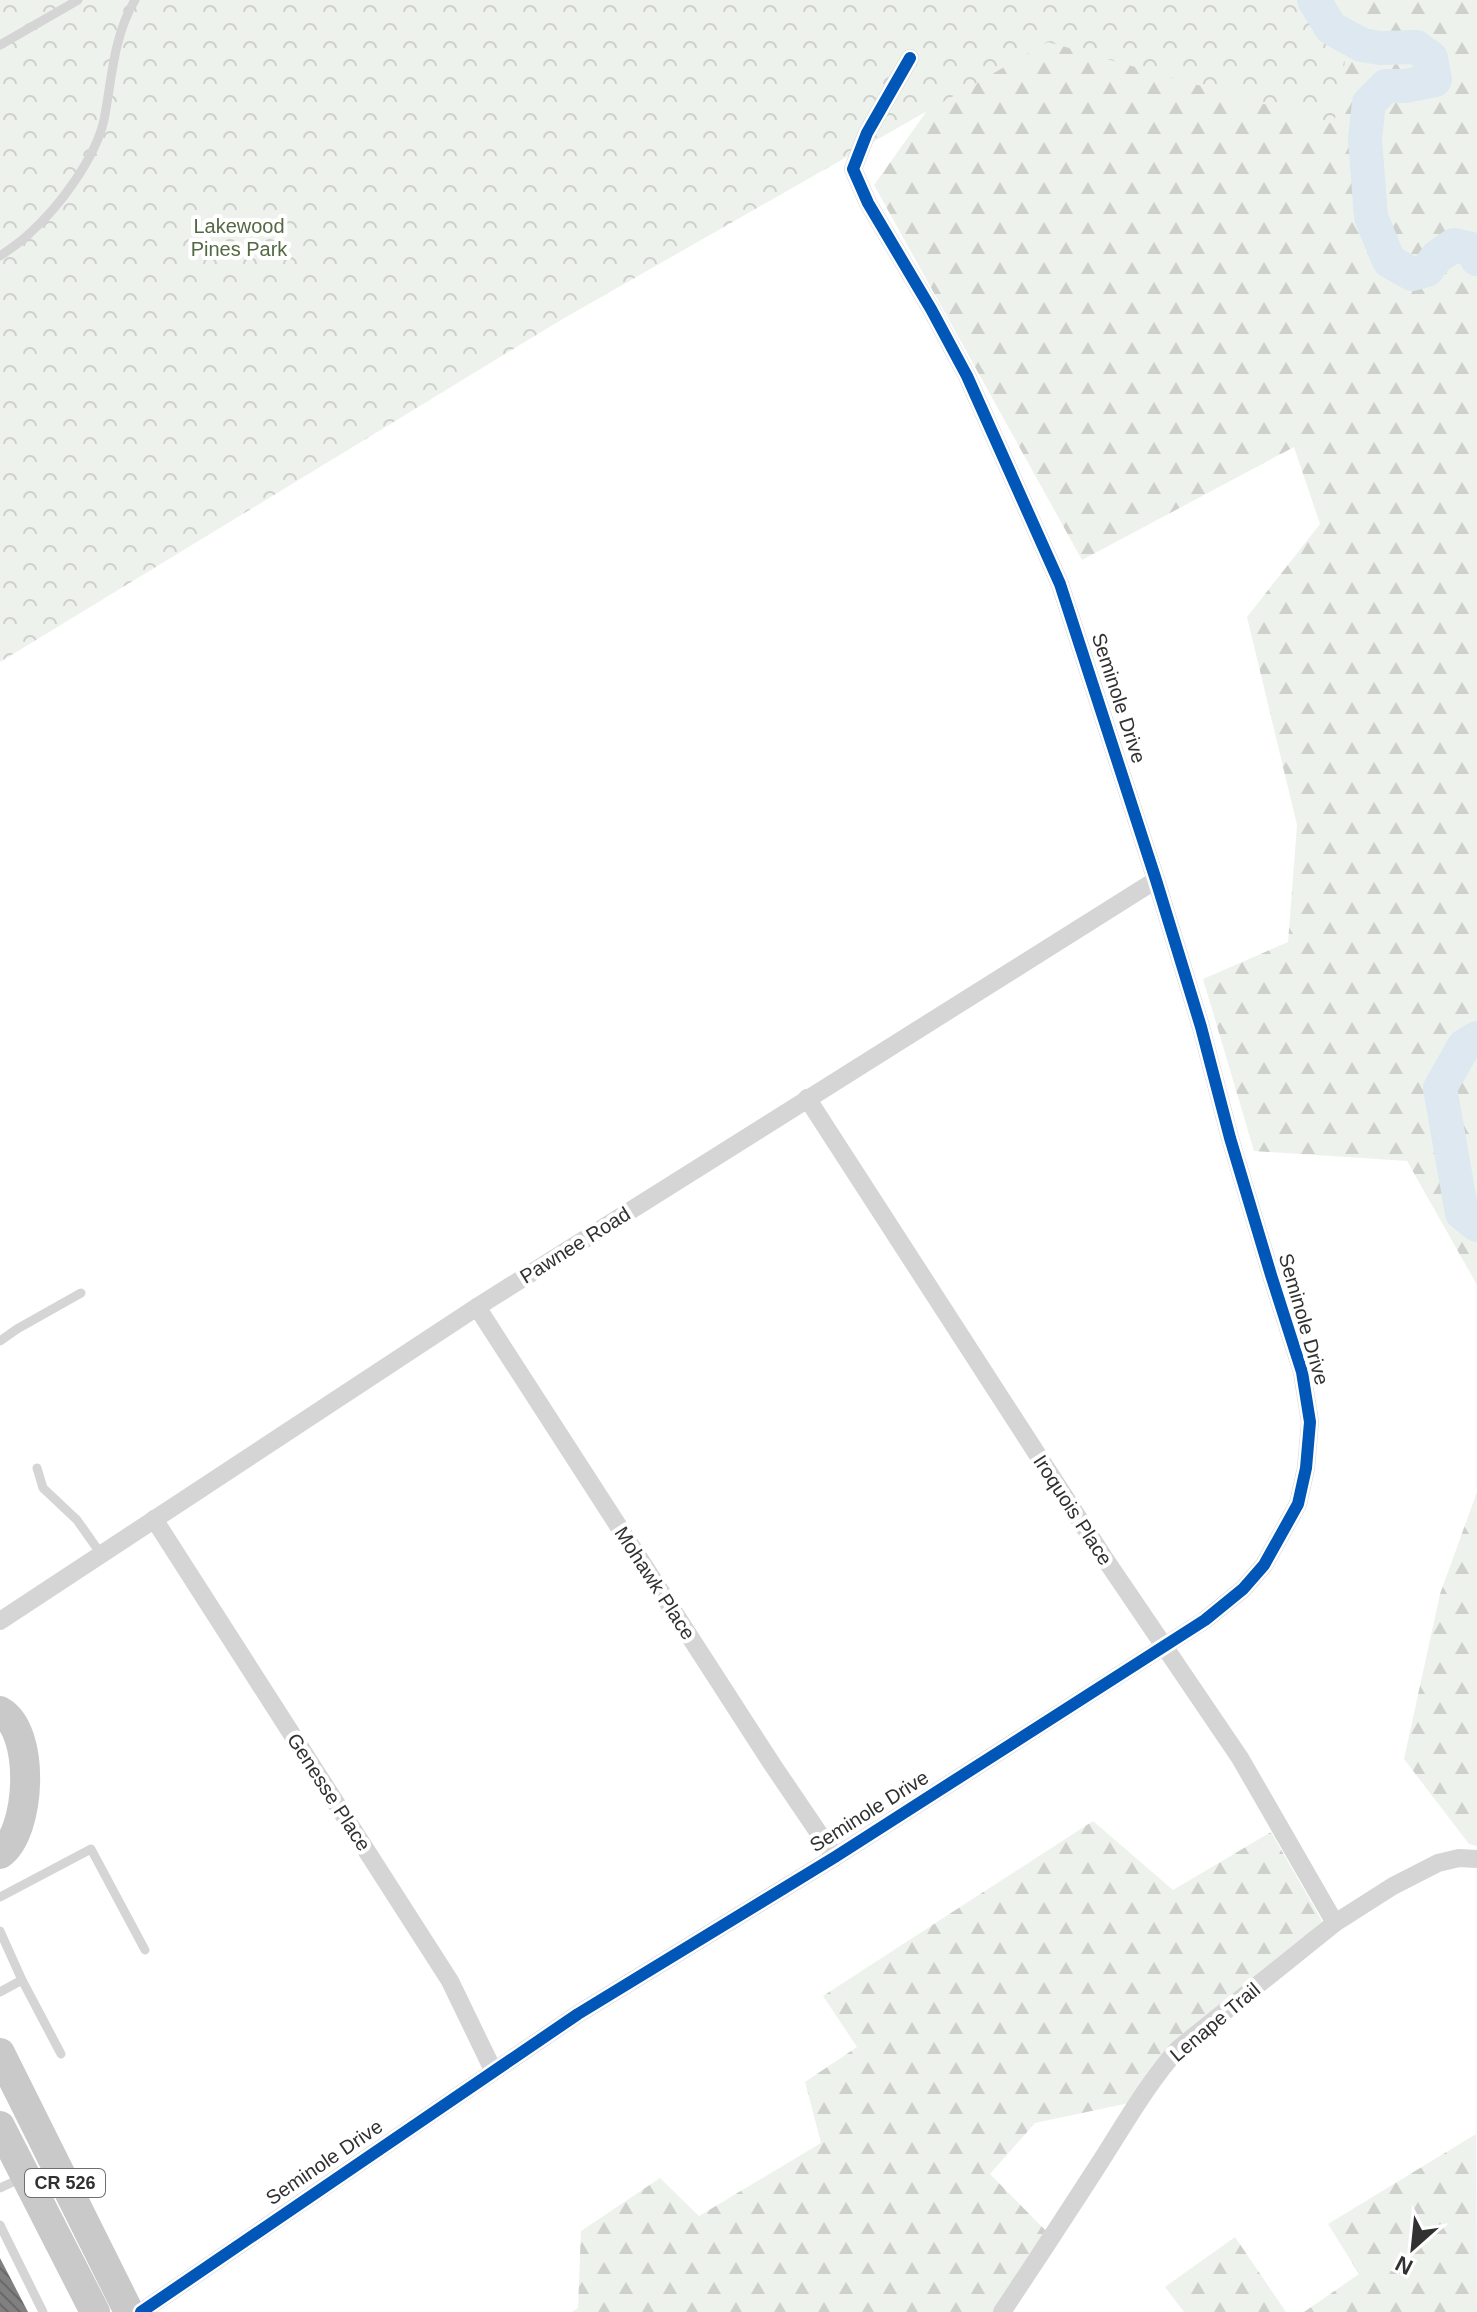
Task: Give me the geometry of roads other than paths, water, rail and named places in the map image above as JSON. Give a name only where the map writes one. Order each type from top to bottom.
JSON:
[{"type":"main road","points":[[0,1854],[20,1821],[26,1784],[20,1739],[2,1710]]},
{"type":"main road","name":"CR 526","points":[[0,2053],[129,2312]]},
{"type":"main road","name":"CR 526","points":[[0,2126],[13,2182],[95,2312]]},
{"type":"street","name":"Seminole Drive","points":[[141,2312],[578,2014],[835,1857],[1205,1620],[1243,1589],[1264,1565],[1298,1504],[1306,1468],[1310,1422],[1302,1372],[1230,1138],[1201,1027],[1156,880],[1060,584],[967,376],[868,203],[853,169],[867,133],[910,58]]},
{"type":"street","name":"Pawnee Road","points":[[0,1621],[477,1307],[1156,880]]},
{"type":"street","name":"Iroquois Place","points":[[807,1098],[1103,1556],[1240,1758],[1335,1923]]},
{"type":"street","name":"Mohawk Place","points":[[477,1307],[835,1857]]},
{"type":"street","name":"Genesse Place","points":[[154,1519],[450,1981],[493,2070]]},
{"type":"street","name":"Lenape Trail","points":[[1002,2312],[1136,2104],[1178,2049],[1335,1923],[1393,1886],[1438,1863],[1459,1858],[1477,1859]]},
{"type":"lane","points":[[0,45],[78,0]]},
{"type":"lane","points":[[0,256],[30,234],[58,202],[93,149],[103,123],[117,41],[125,16],[135,0]]},
{"type":"lane","points":[[0,1341],[81,1293]]},
{"type":"lane","points":[[37,1468],[43,1488],[77,1520],[101,1554]]},
{"type":"lane","points":[[0,1897],[91,1849],[145,1950]]},
{"type":"lane","points":[[0,1931],[61,2054]]},
{"type":"lane","points":[[0,1992],[22,1980]]},
{"type":"lane","points":[[0,2225],[43,2312]]},
{"type":"waterway","points":[[1314,0],[1331,28],[1362,45],[1416,47],[1431,58],[1435,80],[1386,86],[1369,103],[1365,139],[1371,217],[1389,261],[1412,274],[1427,270],[1437,257],[1454,245],[1472,249],[1477,259]]},
{"type":"waterway","points":[[1477,1038],[1464,1046],[1440,1088],[1462,1213],[1477,1225]]},
{"type":"park label","name":"Lakewood Pines Park","points":[[239,238]]}]
